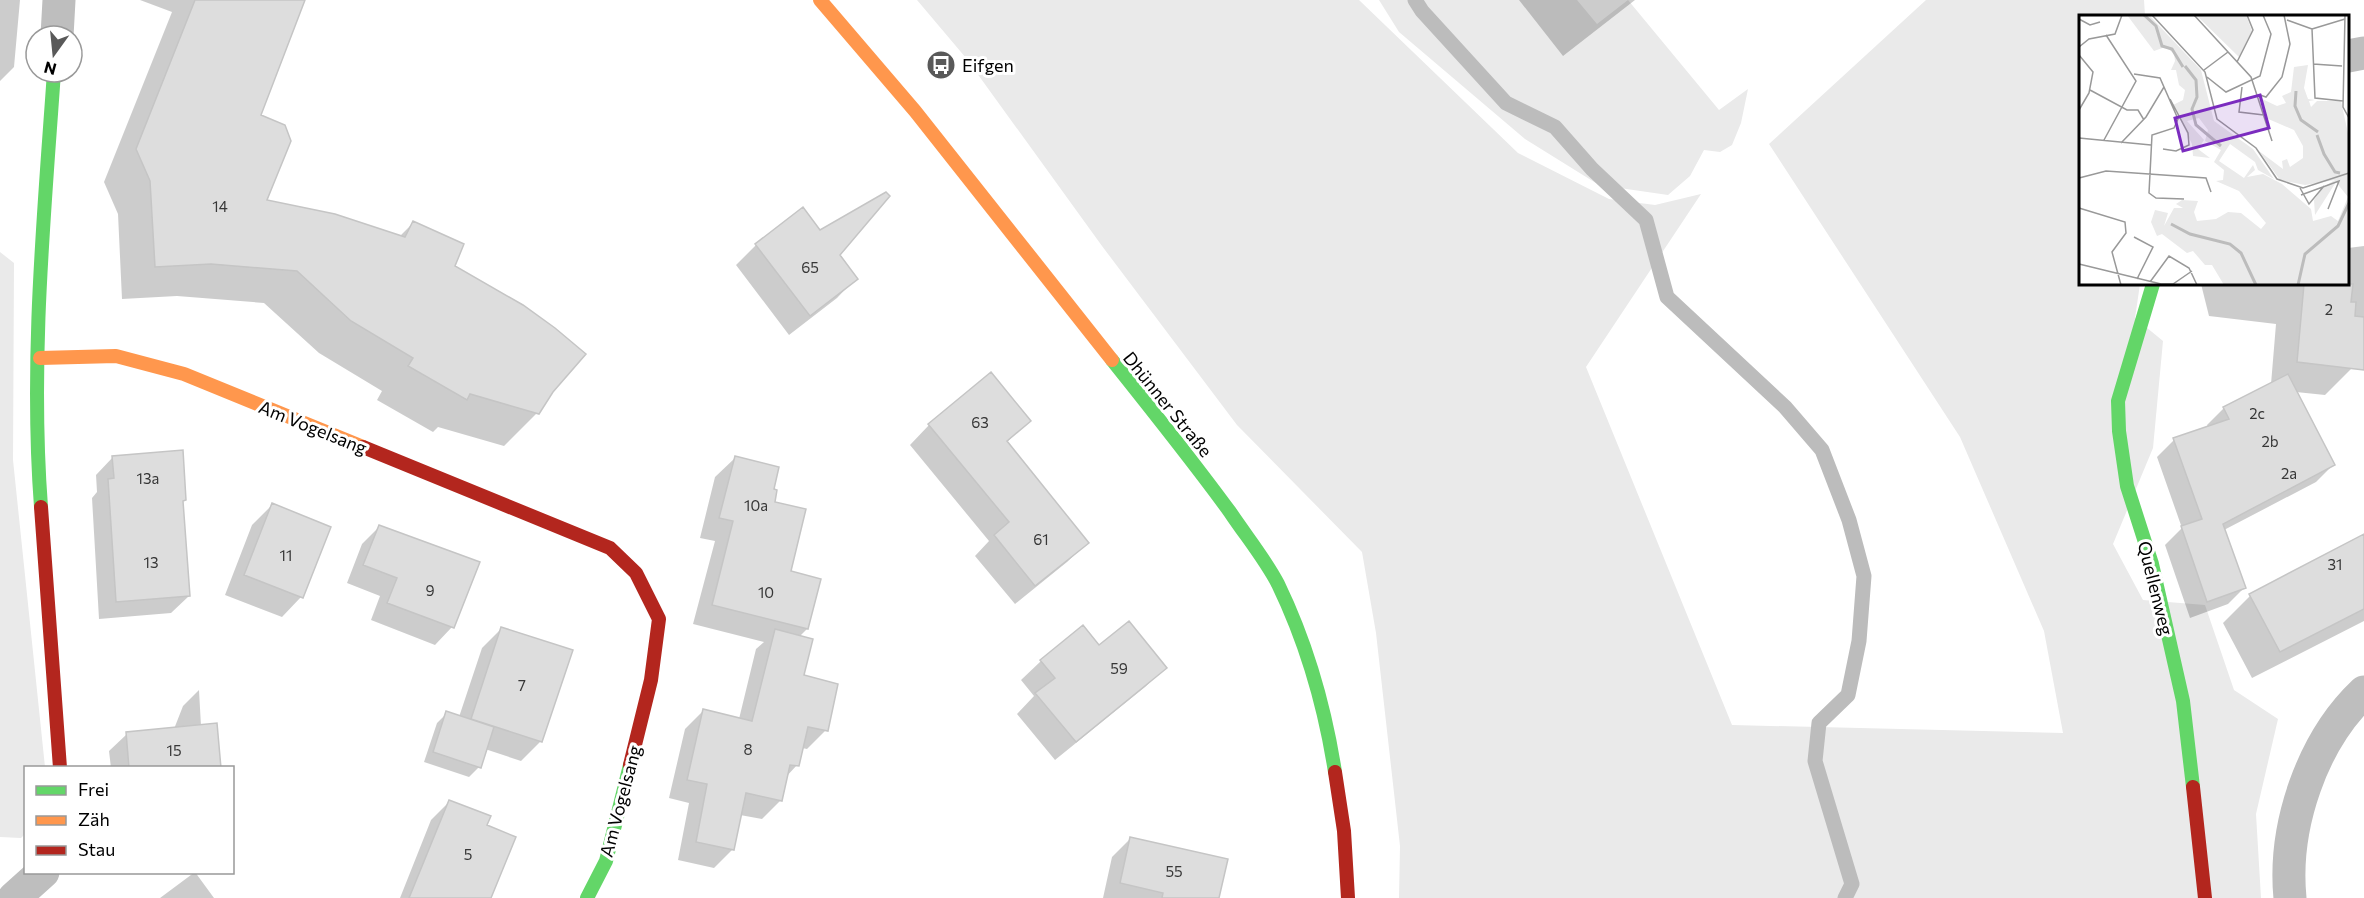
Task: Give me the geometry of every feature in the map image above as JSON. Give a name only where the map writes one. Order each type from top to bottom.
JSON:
[{"type":"street","points":[[58,24],[59,0]]},
{"type":"street","name":"Dhünner Straße","points":[[820,0],[915,111],[1193,462],[1262,557],[1278,584],[1312,670],[1327,722],[1344,831],[1348,898]]},
{"type":"street","points":[[2349,56],[2364,53]]},
{"type":"street","points":[[53,84],[39,296],[37,458],[60,766]]},
{"type":"street","name":"Quellenweg","points":[[2154,285],[2118,401],[2119,431],[2127,486],[2152,564],[2183,701],[2205,898]]},
{"type":"street","name":"Am Vogelsang","points":[[40,358],[116,356],[184,374],[610,548],[636,573],[659,619],[651,680],[606,861],[587,898]]},
{"type":"street","points":[[2290,898],[2290,861],[2294,832],[2313,764],[2343,713],[2364,692]]},
{"type":"street","points":[[0,878],[13,898],[42,874]]},
{"type":"shaded area","points":[[917,0],[1359,0],[1518,153],[1609,199],[1655,205],[1701,194],[1586,367],[1732,725],[2063,733],[2044,631],[1960,437],[1769,144],[1926,0],[2144,0],[2145,15],[2079,15],[2079,285],[2140,285],[2135,318],[2163,341],[2153,448],[2113,544],[2143,600],[2205,605],[2234,690],[2278,719],[2256,814],[2261,898],[1399,898],[1400,846],[1376,633],[1362,552],[1237,425],[1102,246],[966,58]]},
{"type":"shaded area","points":[[1379,0],[1577,0],[1597,24],[1628,0],[1719,110],[1748,89],[1741,123],[1732,145],[1720,152],[1704,150],[1690,176],[1668,195],[1599,185],[1525,139],[1399,32]]},
{"type":"shaded area","points":[[0,252],[14,263],[13,460],[45,766],[24,766],[24,835],[21,838],[0,837]]},
{"type":"building","points":[[195,0],[305,0],[261,115],[285,125],[291,141],[267,200],[335,214],[405,237],[413,221],[464,244],[455,266],[523,305],[586,354],[553,392],[539,414],[470,394],[467,400],[408,366],[413,358],[351,321],[297,271],[211,264],[155,267],[150,181],[136,149]]},
{"type":"building","points":[[886,192],[890,196],[840,255],[858,279],[810,316],[755,244],[803,207],[820,230]]},
{"type":"building","points":[[2353,284],[2351,302],[2356,302],[2355,316],[2364,317],[2364,370],[2297,362],[2304,285]]},
{"type":"building","points":[[991,372],[1031,421],[1007,441],[1089,543],[1035,586],[994,535],[1009,522],[928,424]]},
{"type":"building","points":[[2288,374],[2335,465],[2223,524],[2246,588],[2207,602],[2181,526],[2202,519],[2173,438],[2229,419],[2223,407]]},
{"type":"building","points":[[183,450],[186,500],[183,501],[190,596],[116,602],[108,479],[114,478],[112,456]]},
{"type":"building","points":[[735,456],[779,467],[774,489],[777,490],[775,502],[806,509],[791,571],[821,579],[808,629],[712,605],[733,521],[719,518]]},
{"type":"building","points":[[272,503],[331,527],[303,598],[244,575]]},
{"type":"building","points":[[379,525],[480,562],[454,628],[387,603],[397,578],[363,565]]},
{"type":"building","points":[[2364,534],[2364,609],[2280,652],[2249,594]]},
{"type":"building","points":[[1129,621],[1167,668],[1076,742],[1035,693],[1055,678],[1040,660],[1083,625],[1099,645]]},
{"type":"building","points":[[501,627],[573,650],[542,742],[471,719]]},
{"type":"building","points":[[775,629],[813,639],[804,675],[838,684],[828,731],[808,727],[799,766],[790,765],[782,801],[746,793],[734,850],[696,842],[707,784],[687,780],[703,709],[752,721]]},
{"type":"building","points":[[446,711],[494,727],[481,768],[433,752]]},
{"type":"building","points":[[217,723],[221,766],[129,766],[126,732]]},
{"type":"building","points":[[449,800],[491,816],[487,825],[516,837],[491,898],[409,898]]},
{"type":"building","points":[[1130,837],[1228,859],[1219,898],[1162,898],[1163,893],[1120,883]]},
{"type":"waterway","points":[[1415,0],[1422,11],[1506,103],[1555,127],[1592,169],[1646,220],[1667,297],[1785,407],[1822,450],[1849,520],[1864,576],[1859,641],[1848,695],[1819,723],[1815,761],[1852,884],[1845,898]]},
{"type":"traffic: fast","points":[[41,507],[38,453],[38,344],[53,84]]},
{"type":"traffic: fast","points":[[2153,285],[2118,401],[2119,431],[2127,486],[2152,564],[2183,701],[2193,787]]},
{"type":"traffic: fast","points":[[1112,360],[1216,493],[1278,584],[1298,630],[1314,676],[1335,772]]},
{"type":"traffic: fast","points":[[587,898],[606,861],[630,765]]},
{"type":"traffic: slow","points":[[820,0],[915,111],[1112,360]]},
{"type":"traffic: slow","points":[[40,358],[116,356],[184,374],[363,447]]},
{"type":"traffic: jam","points":[[363,447],[610,548],[636,573],[659,619],[651,680],[630,765]]},
{"type":"traffic: jam","points":[[41,507],[60,766]]},
{"type":"traffic: jam","points":[[1335,772],[1344,831],[1348,898]]},
{"type":"traffic: jam","points":[[2193,787],[2205,898]]},
{"type":"place","name":"Eifgen","points":[[941,65]]}]
